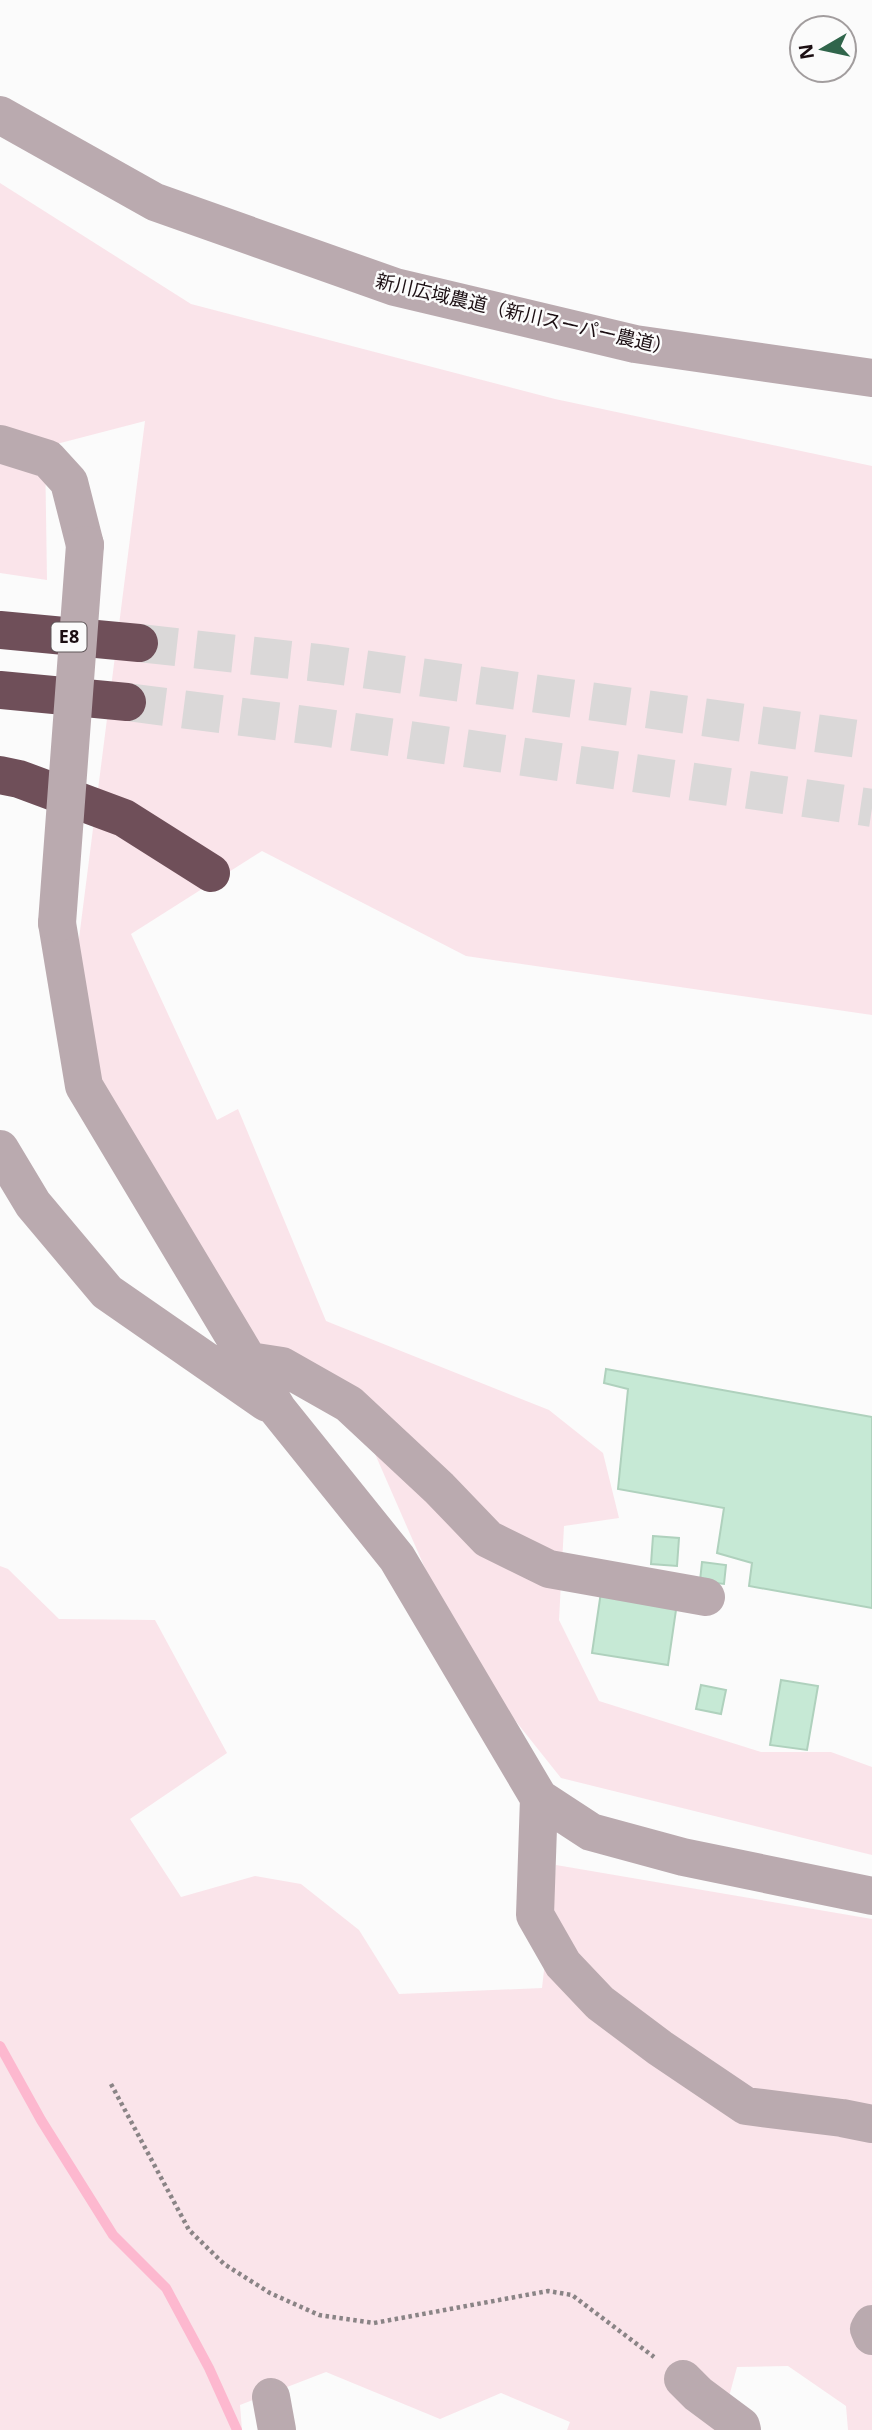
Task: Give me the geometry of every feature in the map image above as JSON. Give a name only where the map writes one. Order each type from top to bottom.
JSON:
[{"type":"highway","name":"E8","points":[[0,630],[139,643]]},
{"type":"highway","points":[[0,690],[127,702]]},
{"type":"highway","points":[[0,775],[19,779],[124,818],[211,873]]},
{"type":"street","name":"新川広域農道（新川スーパー農道）","points":[[0,115],[155,202],[395,287],[635,344],[872,378]]},
{"type":"street","points":[[0,444],[48,458],[69,482],[85,545],[57,923],[84,1086],[278,1410],[397,1558],[539,1798],[591,1832],[683,1857],[872,1896]]},
{"type":"street","points":[[0,1149],[33,1204],[107,1292],[278,1410]]},
{"type":"street","points":[[249,1361],[282,1366],[349,1404],[439,1488],[488,1539],[549,1569],[706,1597]]},
{"type":"street","points":[[539,1798],[535,1915],[563,1964],[600,2003],[746,2106],[872,2124]]},
{"type":"street","points":[[872,2324],[869,2329],[872,2336]]},
{"type":"street","points":[[683,2378],[742,2430]]},
{"type":"path","points":[[111,2084],[189,2230],[224,2264],[270,2294],[319,2315],[374,2323],[548,2291],[572,2295],[683,2378]]},
{"type":"shaded area","points":[[0,183],[191,304],[555,399],[872,466],[872,1015],[466,956],[262,851],[131,934],[217,1120],[238,1109],[326,1321],[549,1410],[603,1453],[619,1518],[564,1526],[559,1620],[599,1701],[761,1752],[831,1752],[872,1767],[872,1855],[561,1778],[463,1655],[372,1447],[315,1366],[220,1332],[63,1064],[145,421],[45,447],[47,580],[0,573]]},
{"type":"shaded area","points":[[0,1566],[8,1569],[59,1619],[155,1620],[227,1753],[130,1819],[181,1897],[255,1876],[301,1884],[359,1930],[399,1994],[542,1988],[556,1865],[872,1919],[872,2430],[848,2430],[846,2406],[788,2366],[737,2367],[720,2430],[567,2430],[570,2422],[501,2393],[440,2419],[326,2372],[240,2405],[242,2430],[0,2430]]},
{"type":"building","points":[[606,1369],[872,1417],[872,1608],[749,1586],[752,1563],[717,1553],[724,1508],[618,1489],[628,1389],[604,1383]]},
{"type":"building","points":[[653,1536],[679,1538],[677,1566],[651,1564]]},
{"type":"building","points":[[702,1562],[726,1565],[724,1584],[700,1581]]},
{"type":"building","points":[[601,1592],[677,1603],[668,1665],[592,1653]]},
{"type":"building","points":[[781,1680],[818,1686],[807,1750],[770,1745]]},
{"type":"building","points":[[701,1685],[726,1690],[721,1714],[696,1709]]},
{"type":"waterway","points":[[0,2046],[41,2120],[113,2235],[166,2288],[209,2368],[237,2430]]},
{"type":"tunnel","points":[[139,643],[327,664],[872,741]]},
{"type":"tunnel","points":[[127,702],[321,727],[872,808]]}]
